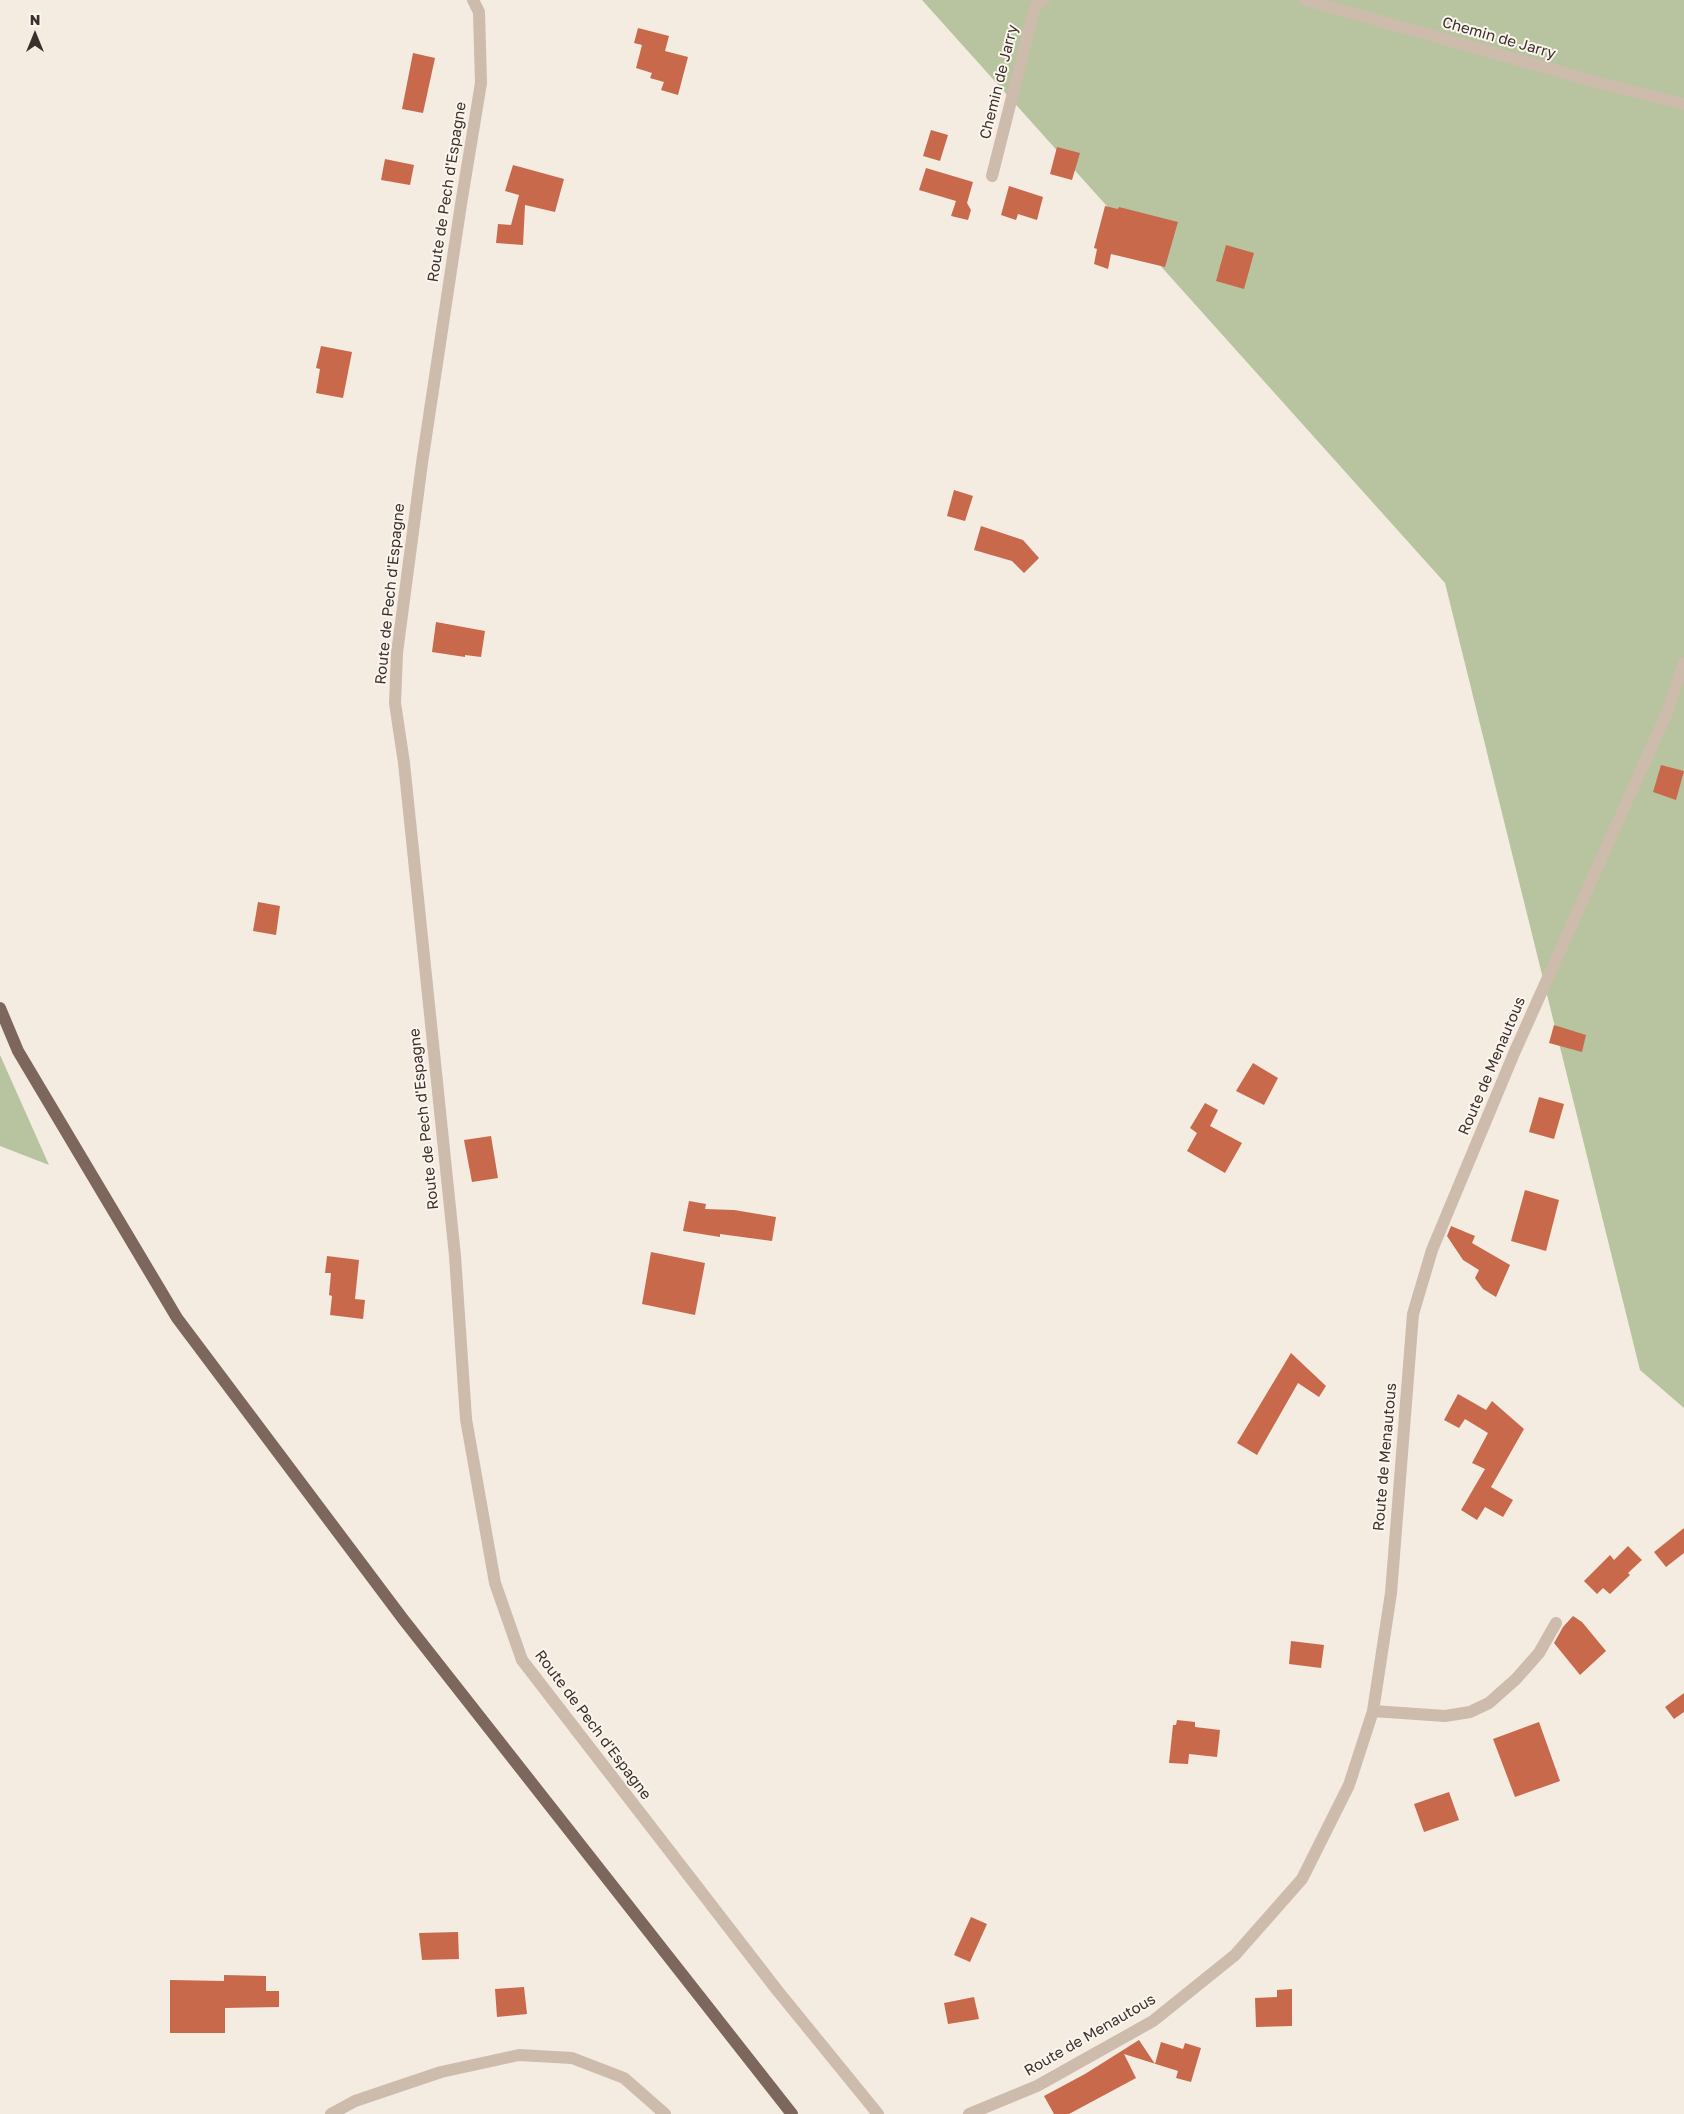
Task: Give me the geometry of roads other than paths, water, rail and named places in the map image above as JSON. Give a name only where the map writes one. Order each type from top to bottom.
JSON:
[{"type":"main road","points":[[0,1008],[18,1051],[177,1318],[403,1619],[792,2114]]},
{"type":"street","name":"Route de Pech d'Espagne","points":[[473,0],[479,12],[481,83],[460,204],[421,473],[397,654],[395,703],[404,763],[455,1256],[466,1419],[495,1583],[522,1660],[777,1990],[878,2114]]},
{"type":"street","name":"Chemin de Jarry","points":[[992,176],[1033,14],[1038,4],[1044,0]]},
{"type":"street","name":"Chemin de Jarry","points":[[1305,0],[1611,86],[1684,104]]},
{"type":"street","name":"Route de Menautous","points":[[968,2114],[1037,2086],[1152,2020],[1235,1955],[1302,1879],[1349,1785],[1373,1711],[1391,1593],[1413,1314],[1429,1260],[1515,1051],[1668,710],[1684,663]]},
{"type":"street","points":[[1373,1711],[1445,1716],[1470,1712],[1489,1703],[1516,1678],[1539,1652],[1556,1623]]},
{"type":"street","points":[[331,2114],[355,2101],[441,2072],[519,2055],[572,2058],[624,2078],[664,2114]]}]
